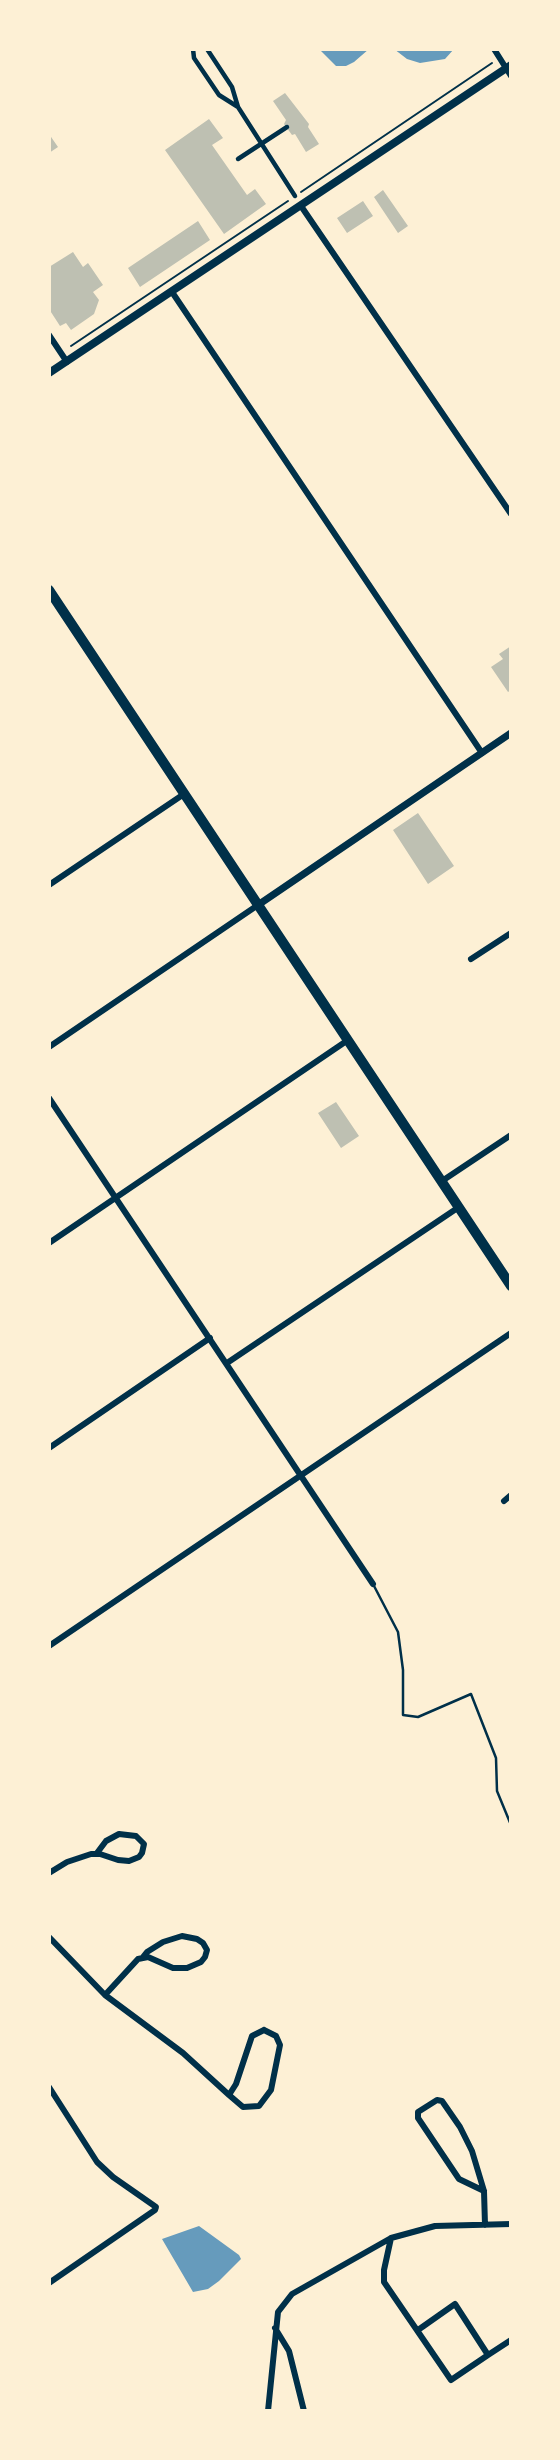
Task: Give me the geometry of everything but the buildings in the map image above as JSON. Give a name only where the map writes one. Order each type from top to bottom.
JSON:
[{"type":"highway","points":[[49,590],[511,1286]]},
{"type":"main road","points":[[49,373],[509,70]]},
{"type":"street","points":[[193,49],[194,58],[219,95],[238,107]]},
{"type":"street","points":[[207,49],[232,87],[238,107],[295,196]]},
{"type":"street","points":[[494,49],[509,70]]},
{"type":"street","points":[[238,159],[286,127]]},
{"type":"street","points":[[301,206],[511,514]]},
{"type":"street","points":[[172,292],[482,752]]},
{"type":"street","points":[[49,335],[67,362]]},
{"type":"street","points":[[49,1047],[511,733]]},
{"type":"street","points":[[49,885],[184,794]]},
{"type":"street","points":[[471,959],[511,933]]},
{"type":"street","points":[[49,1243],[348,1041]]},
{"type":"street","points":[[49,1098],[373,1584]]},
{"type":"street","points":[[442,1181],[511,1135]]},
{"type":"street","points":[[227,1363],[459,1207]]},
{"type":"street","points":[[49,1646],[511,1333]]},
{"type":"street","points":[[49,1448],[210,1338]]},
{"type":"street","points":[[504,1501],[511,1495]]},
{"type":"street","points":[[49,1873],[67,1862],[97,1853],[129,1861],[142,1853],[144,1844],[136,1836],[119,1834],[106,1841],[97,1853]]},
{"type":"street","points":[[105,1995],[133,1963],[163,1942],[182,1936],[197,1939],[207,1950],[201,1962],[187,1968],[173,1968],[143,1957]]},
{"type":"street","points":[[49,1937],[105,1995],[183,2053],[229,2095],[243,2107],[259,2106],[269,2095],[280,2045],[271,2031],[259,2031],[252,2036],[236,2084],[229,2095]]},
{"type":"street","points":[[49,2087],[97,2162],[113,2177],[156,2207],[49,2283]]},
{"type":"street","points":[[484,2191],[459,2179],[418,2118],[418,2112],[436,2100],[442,2101],[460,2127],[472,2151],[484,2191],[485,2225]]},
{"type":"street","points":[[268,2411],[278,2312],[292,2294],[391,2238],[435,2226],[511,2224]]},
{"type":"street","points":[[391,2238],[384,2282],[451,2380],[511,2340]]},
{"type":"street","points":[[418,2330],[454,2304],[488,2355]]},
{"type":"street","points":[[275,2328],[289,2351],[304,2411]]},
{"type":"lane","points":[[373,1584],[398,1632],[403,1670],[403,1715],[418,1717],[471,1694],[496,1758],[497,1791],[511,1825]]},
{"type":"path","points":[[71,346],[492,63]]},
{"type":"water","points":[[319,49],[369,49],[354,62],[346,66],[336,66]]},
{"type":"water","points":[[394,49],[454,49],[445,59],[420,63],[407,59]]},
{"type":"water","points":[[199,2226],[241,2259],[208,2289],[193,2292],[162,2239]]}]
